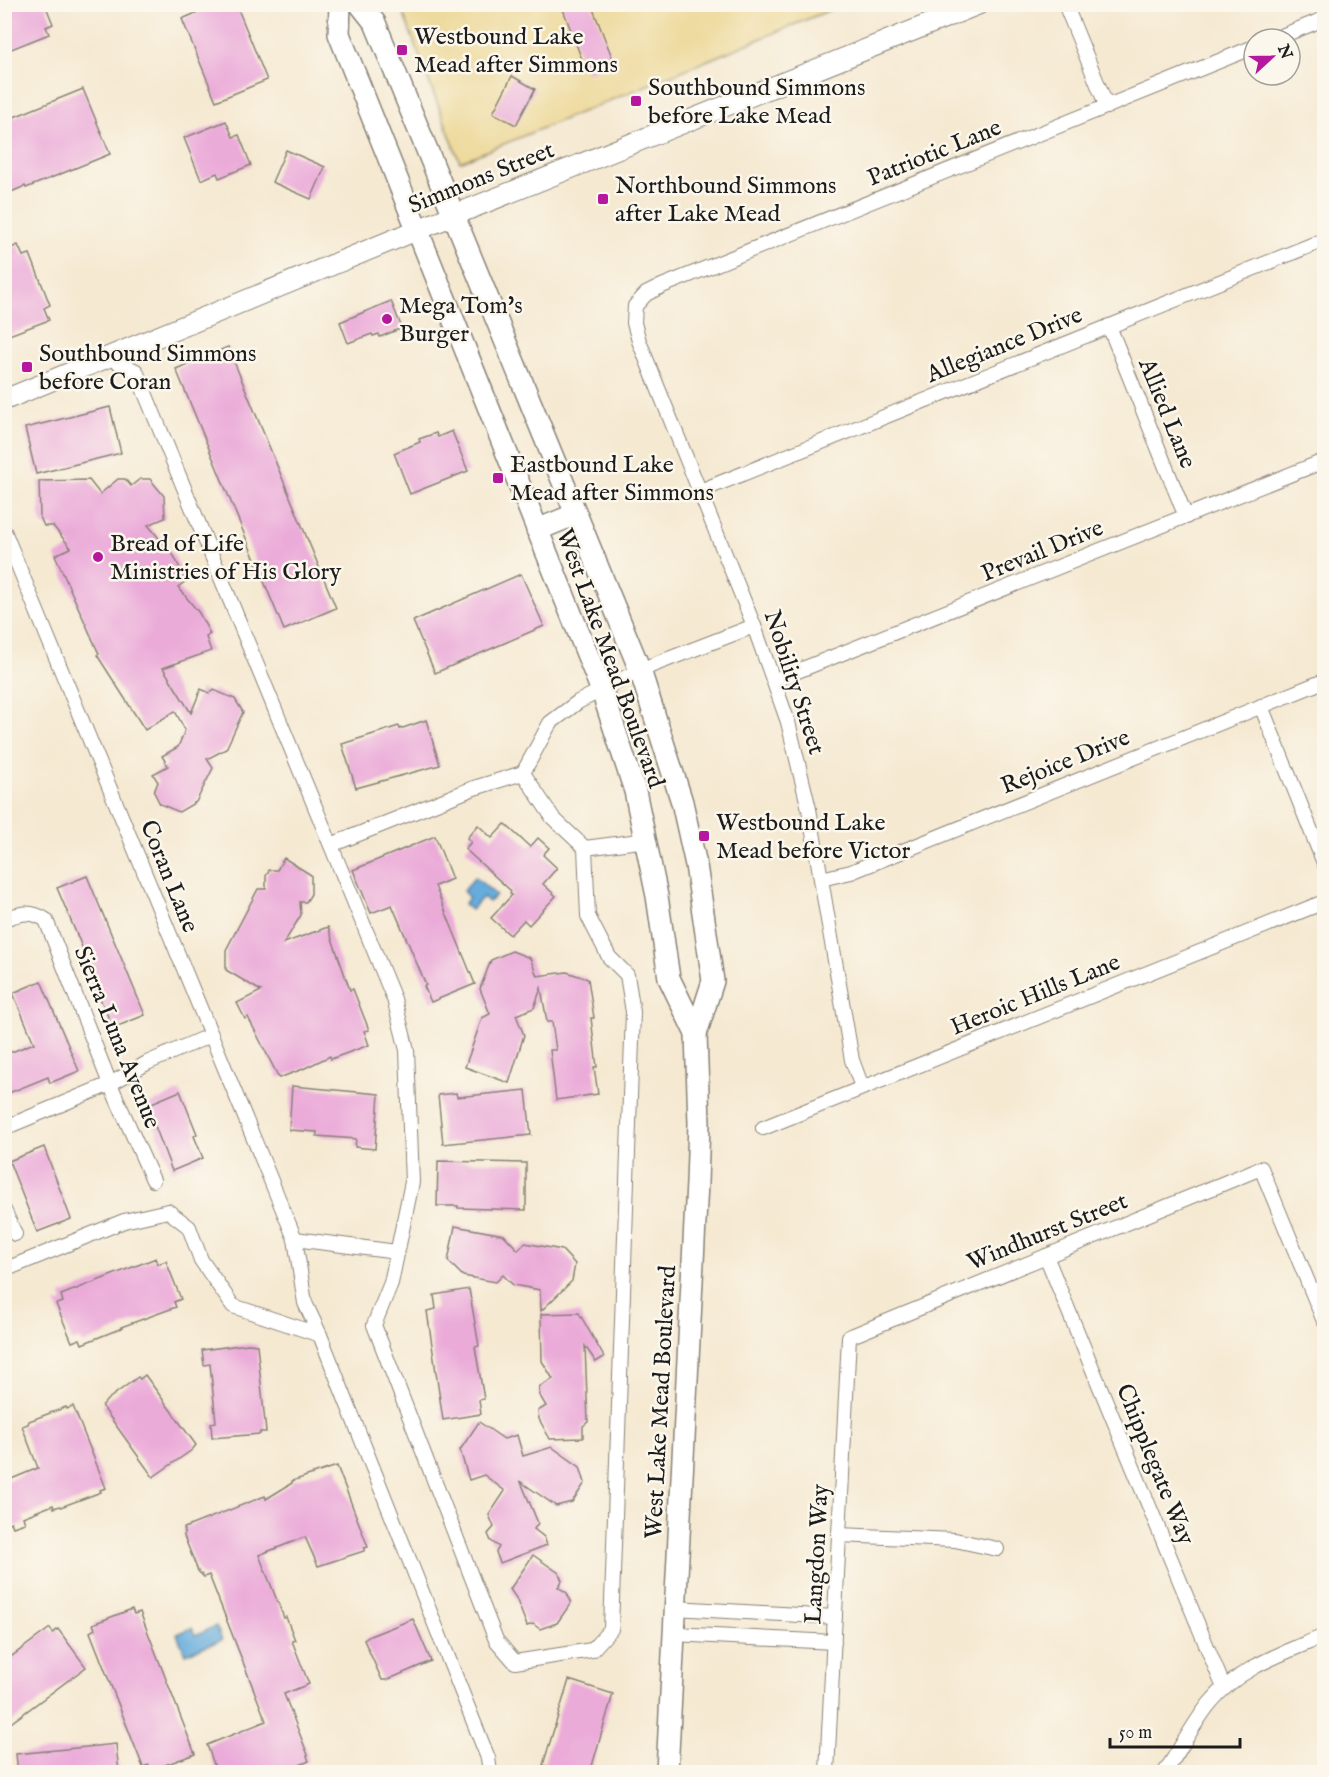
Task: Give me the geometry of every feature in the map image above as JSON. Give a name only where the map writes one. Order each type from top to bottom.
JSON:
[{"type":"main road","name":"West Lake Mead Boulevard","points":[[340,4],[339,34],[602,692],[632,781],[646,840],[669,978],[696,1034]]},
{"type":"main road","name":"West Lake Mead Boulevard","points":[[360,4],[375,23],[640,670],[681,802],[696,865],[713,981],[696,1034],[698,1163],[667,1773]]},
{"type":"main road","name":"Simmons Street","points":[[4,400],[453,215],[979,4]]},
{"type":"main road","points":[[537,530],[576,513]]},
{"type":"street","points":[[1065,4],[1107,107]]},
{"type":"street","points":[[1302,28],[1324,19]]},
{"type":"street","name":"Patriotic Lane","points":[[635,306],[646,294],[662,286],[1242,52]]},
{"type":"street","name":"Allegiance Drive","points":[[699,491],[1324,240]]},
{"type":"street","name":"Nobility Street","points":[[635,306],[634,323],[639,341],[775,680],[800,765],[852,1060],[862,1087]]},
{"type":"street","name":"Allied Lane","points":[[1108,326],[1186,517]]},
{"type":"street","points":[[107,357],[135,371],[137,375],[394,999],[407,1050],[412,1182],[391,1283],[374,1325],[496,1640],[515,1662],[592,1650],[611,1629],[633,1012],[627,975],[609,957],[588,916],[585,848],[553,818],[524,773]]},
{"type":"street","name":"Prevail Drive","points":[[775,680],[1324,461]]},
{"type":"street","name":"Coran Lane","points":[[4,531],[295,1239],[305,1303],[320,1335],[488,1758],[490,1773]]},
{"type":"street","points":[[331,845],[474,788],[524,773],[550,723],[578,702],[602,692],[640,670],[754,626]]},
{"type":"street","name":"Rejoice Drive","points":[[821,879],[852,872],[1324,681]]},
{"type":"street","points":[[1261,706],[1324,863]]},
{"type":"street","points":[[585,848],[646,840]]},
{"type":"street","name":"Heroic Hills Lane","points":[[763,1128],[1324,902]]},
{"type":"street","name":"Sierra Luna Avenue","points":[[4,919],[22,912],[38,914],[46,920],[110,1084],[153,1180]]},
{"type":"street","points":[[4,1128],[110,1084],[147,1063],[211,1035]]},
{"type":"street","name":"Windhurst Street","points":[[849,1337],[1261,1168],[1324,1322]]},
{"type":"street","points":[[4,1209],[15,1234]]},
{"type":"street","points":[[4,1270],[124,1221],[168,1211],[189,1227],[201,1260],[233,1306],[320,1335]]},
{"type":"street","points":[[295,1239],[397,1252]]},
{"type":"street","name":"Chipplegate Way","points":[[1046,1256],[1224,1688]]},
{"type":"street","name":"Langdon Way","points":[[827,1773],[849,1337]]},
{"type":"street","points":[[840,1534],[955,1540],[997,1549]]},
{"type":"street","points":[[674,1608],[835,1617]]},
{"type":"street","points":[[673,1634],[834,1642]]},
{"type":"street","points":[[1165,1773],[1210,1703],[1224,1688],[1259,1663],[1324,1636]]},
{"type":"sand","points":[[400,5],[842,5],[460,162]]},
{"type":"water","points":[[475,877],[496,895],[489,902],[483,897],[471,910],[464,904],[469,898],[463,891]]},
{"type":"water","points":[[216,1626],[222,1640],[185,1654],[177,1634],[192,1628],[195,1635]]},
{"type":"building","points":[[4,4],[45,4],[53,24],[46,27],[49,34],[4,52]]},
{"type":"building","points":[[217,4],[236,4],[267,80],[216,101],[182,19]]},
{"type":"building","points":[[561,4],[591,4],[614,62],[587,73]]},
{"type":"building","points":[[512,76],[535,89],[516,125],[493,113]]},
{"type":"building","points":[[83,89],[110,154],[4,195],[4,121]]},
{"type":"building","points":[[226,121],[233,137],[239,135],[251,165],[219,178],[217,173],[201,180],[184,138]]},
{"type":"building","points":[[286,150],[325,167],[311,199],[272,182]]},
{"type":"building","points":[[18,245],[23,256],[30,254],[50,305],[44,308],[49,320],[4,337],[4,251]]},
{"type":"building","points":[[391,301],[402,328],[380,337],[379,334],[373,336],[372,334],[348,343],[340,322]]},
{"type":"building","points":[[228,347],[336,608],[284,630],[176,369]]},
{"type":"building","points":[[110,407],[121,453],[36,474],[25,428]]},
{"type":"building","points":[[452,431],[468,471],[410,494],[394,453],[420,442],[419,439],[436,433],[438,437]]},
{"type":"building","points":[[118,479],[125,479],[131,486],[140,479],[150,479],[164,496],[165,518],[148,525],[174,556],[186,581],[178,587],[199,613],[210,634],[206,637],[211,651],[163,668],[191,713],[201,689],[209,693],[214,690],[235,699],[243,712],[226,749],[207,759],[213,768],[196,802],[179,812],[160,804],[154,792],[158,782],[153,774],[168,766],[162,756],[178,747],[185,730],[175,711],[145,730],[97,655],[99,654],[55,555],[71,548],[53,526],[44,526],[40,517],[39,481],[89,480],[100,494]]},
{"type":"building","points":[[521,574],[544,626],[435,673],[413,621]]},
{"type":"building","points":[[426,720],[440,765],[356,788],[342,744]]},
{"type":"building","points":[[505,824],[530,847],[538,838],[549,848],[543,855],[557,868],[543,884],[556,896],[529,925],[524,920],[510,935],[491,918],[512,895],[511,891],[465,849],[471,842],[467,838],[478,825],[492,838]]},
{"type":"building","points":[[435,836],[452,879],[435,886],[475,984],[431,1002],[392,905],[371,913],[353,870]]},
{"type":"building","points":[[284,858],[311,875],[311,894],[306,902],[300,902],[301,915],[284,943],[328,927],[350,990],[353,989],[369,1030],[364,1031],[369,1045],[331,1059],[330,1056],[279,1078],[248,1017],[245,1019],[237,1003],[261,991],[226,970],[226,950],[258,889],[266,889],[266,876],[269,870],[277,870]]},
{"type":"building","points":[[87,876],[145,1015],[113,1028],[89,973],[83,955],[85,954],[57,888]]},
{"type":"building","points":[[512,951],[530,958],[537,976],[567,972],[588,979],[594,1018],[591,1018],[598,1094],[556,1100],[550,1050],[556,1050],[552,1022],[547,1022],[541,988],[534,1008],[516,1015],[524,1035],[509,1083],[465,1067],[482,1018],[490,1014],[480,989],[491,960]]},
{"type":"building","points":[[41,981],[79,1071],[50,1083],[48,1077],[4,1095],[4,1055],[34,1043],[13,993]]},
{"type":"building","points":[[292,1086],[379,1094],[375,1149],[355,1147],[356,1139],[317,1136],[317,1132],[289,1130]]},
{"type":"building","points":[[526,1090],[531,1135],[443,1144],[438,1095],[456,1093],[457,1097]]},
{"type":"building","points":[[180,1091],[197,1134],[194,1136],[203,1158],[172,1171],[147,1105]]},
{"type":"building","points":[[44,1147],[71,1219],[37,1232],[9,1161]]},
{"type":"building","points":[[438,1161],[526,1163],[526,1210],[437,1206]]},
{"type":"building","points":[[455,1226],[504,1235],[518,1250],[525,1243],[562,1250],[575,1264],[572,1281],[541,1311],[540,1290],[513,1285],[503,1275],[496,1282],[463,1276],[448,1261]]},
{"type":"building","points":[[156,1258],[158,1264],[166,1261],[181,1299],[174,1302],[176,1307],[82,1344],[80,1339],[72,1342],[56,1304],[63,1302],[61,1295]]},
{"type":"building","points":[[469,1289],[479,1346],[475,1347],[484,1399],[479,1400],[481,1414],[443,1420],[427,1311],[436,1309],[434,1295]]},
{"type":"building","points":[[579,1313],[604,1357],[596,1362],[585,1346],[588,1422],[583,1426],[583,1438],[550,1439],[539,1419],[538,1411],[546,1406],[540,1396],[539,1387],[553,1379],[542,1361],[541,1314]]},
{"type":"building","points":[[248,1344],[257,1345],[266,1432],[212,1438],[211,1423],[216,1422],[210,1364],[204,1365],[202,1350]]},
{"type":"building","points":[[145,1375],[196,1445],[153,1477],[102,1406],[138,1377],[140,1379]]},
{"type":"building","points":[[73,1406],[106,1488],[61,1507],[54,1508],[53,1505],[23,1517],[25,1523],[13,1527],[11,1522],[4,1525],[4,1482],[38,1468],[22,1426],[28,1424],[29,1421]]},
{"type":"building","points":[[479,1422],[504,1439],[517,1435],[523,1456],[552,1447],[580,1467],[585,1483],[572,1502],[556,1506],[521,1482],[538,1523],[534,1529],[544,1537],[547,1545],[500,1563],[496,1552],[499,1547],[491,1541],[488,1534],[494,1527],[489,1515],[505,1491],[484,1475],[469,1480],[460,1450]]},
{"type":"building","points":[[337,1466],[368,1547],[364,1548],[364,1551],[318,1566],[305,1537],[259,1555],[295,1640],[292,1641],[309,1684],[284,1694],[309,1761],[281,1773],[217,1773],[207,1745],[266,1721],[209,1575],[204,1577],[198,1571],[184,1536],[184,1528],[265,1496],[266,1499],[292,1481]]},
{"type":"building","points":[[533,1555],[559,1573],[562,1581],[558,1587],[567,1593],[571,1603],[557,1623],[540,1629],[533,1624],[527,1626],[510,1589]]},
{"type":"building","points":[[132,1609],[134,1614],[140,1612],[195,1754],[151,1770],[149,1765],[143,1767],[90,1632],[95,1629],[93,1624]]},
{"type":"building","points":[[413,1619],[431,1661],[387,1680],[382,1680],[364,1640]]},
{"type":"building","points":[[50,1628],[53,1633],[58,1629],[86,1667],[4,1728],[4,1662]]},
{"type":"building","points":[[569,1680],[613,1694],[590,1773],[569,1773],[543,1765]]},
{"type":"building","points":[[116,1744],[119,1773],[18,1773],[16,1754]]},
{"type":"place","name":"Westbound Lake Mead after Simmons","points":[[402,50]]},
{"type":"place","name":"Southbound Simmons before Lake Mead","points":[[636,101]]},
{"type":"place","name":"Northbound Simmons after Lake Mead","points":[[603,199]]},
{"type":"place","name":"Mega Tom's Burger","points":[[387,319]]},
{"type":"place","name":"Southbound Simmons before Coran","points":[[27,367]]},
{"type":"place","name":"Eastbound Lake Mead after Simmons","points":[[498,478]]},
{"type":"place","name":"Bread of Life Ministries of His Glory","points":[[98,557]]},
{"type":"place","name":"Westbound Lake Mead before Victor","points":[[704,836]]}]
